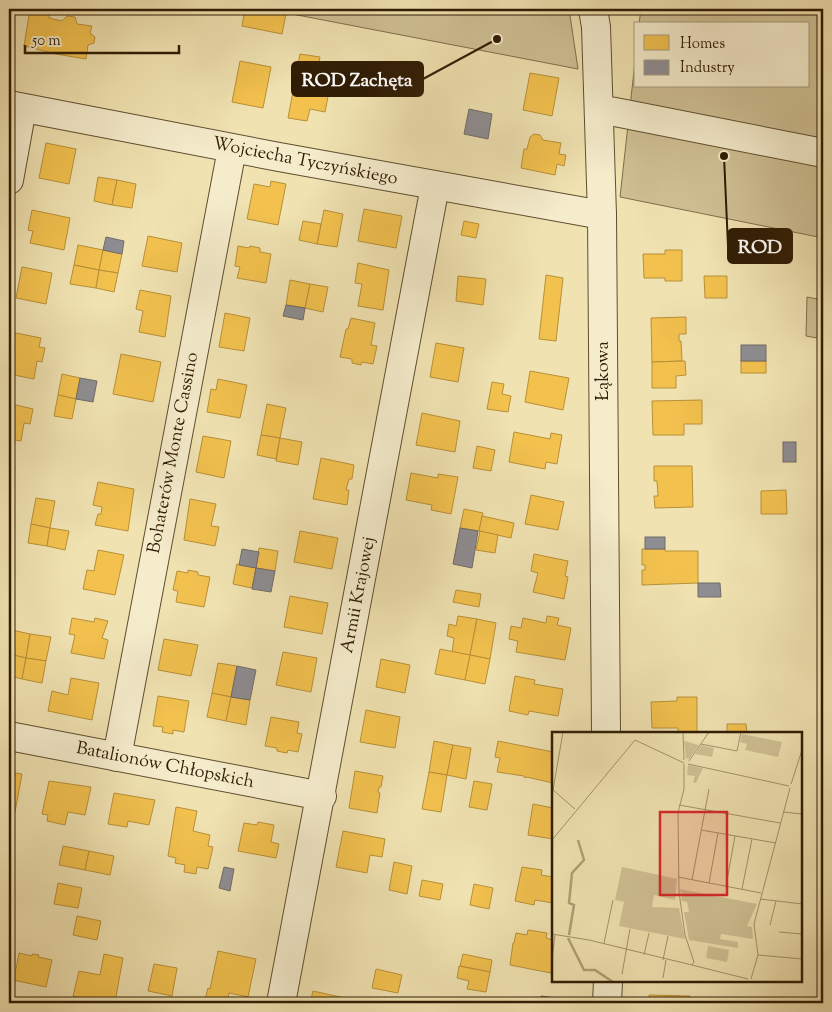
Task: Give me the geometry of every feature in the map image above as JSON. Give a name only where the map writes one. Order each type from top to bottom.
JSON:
[{"type":"street","name":"Łąkowa","points":[[594,9],[602,215],[606,732]]},
{"type":"street","points":[[9,180],[16,107]]},
{"type":"street","name":"Wojciecha Tyczyńskiego","points":[[16,107],[435,186],[602,215]]},
{"type":"street","points":[[599,110],[823,154]]},
{"type":"street","name":"Bohaterów Monte Cassino","points":[[117,757],[232,148]]},
{"type":"street","name":"Armii Krajowej","points":[[282,1003],[435,186]]},
{"type":"street","name":"Batalionów Chłopskich","points":[[9,736],[322,796]]},
{"type":"street","points":[[607,1003],[608,982]]},
{"type":"shaded area","points":[[266,9],[569,9],[578,69]]},
{"type":"shaded area","points":[[641,9],[823,9],[823,238],[620,197],[634,71],[634,88],[810,88],[810,22],[639,22]]},
{"type":"shaded area","points":[[807,297],[823,300],[823,339],[806,336]]},
{"type":"building: Homes","points":[[30,9],[50,13],[49,18],[62,21],[67,16],[75,17],[77,24],[92,26],[90,33],[95,37],[94,43],[88,45],[86,59],[24,46]]},
{"type":"building: Homes","points":[[245,9],[261,9],[286,14],[282,34],[242,26]]},
{"type":"building: Homes","points":[[300,54],[320,57],[318,68],[333,71],[325,112],[310,109],[307,121],[288,118]]},
{"type":"building: Homes","points":[[240,61],[271,67],[263,108],[232,102]]},
{"type":"building: Homes","points":[[530,73],[559,78],[552,116],[523,110]]},
{"type":"building: Homes","points":[[534,134],[540,135],[543,140],[561,143],[559,154],[566,155],[564,166],[557,164],[555,175],[521,168],[524,149],[527,149],[530,137]]},
{"type":"building: Homes","points":[[46,143],[76,149],[69,184],[39,178]]},
{"type":"building: Homes","points":[[98,177],[117,180],[112,205],[94,201]]},
{"type":"building: Homes","points":[[117,180],[136,184],[132,208],[112,205]]},
{"type":"building: Homes","points":[[271,181],[286,184],[278,225],[247,219],[254,184],[270,187]]},
{"type":"building: Homes","points":[[364,209],[402,216],[396,248],[358,241]]},
{"type":"building: Homes","points":[[32,210],[70,218],[64,250],[30,243],[33,231],[28,230]]},
{"type":"building: Homes","points":[[324,210],[343,214],[337,247],[317,244]]},
{"type":"building: Homes","points":[[303,221],[321,224],[317,244],[299,240]]},
{"type":"building: Homes","points":[[464,221],[479,224],[476,238],[461,235]]},
{"type":"building: Homes","points":[[148,236],[182,243],[177,272],[142,266]]},
{"type":"building: Homes","points":[[78,245],[103,250],[99,270],[74,265]]},
{"type":"building: Homes","points":[[238,246],[260,248],[260,252],[271,254],[266,283],[237,278],[240,267],[235,266]]},
{"type":"building: Homes","points":[[103,250],[122,254],[118,273],[99,270]]},
{"type":"building: Homes","points":[[665,250],[682,250],[682,281],[665,281],[665,278],[644,278],[643,254],[665,254]]},
{"type":"building: Homes","points":[[358,263],[389,270],[383,310],[358,306],[362,284],[355,283]]},
{"type":"building: Homes","points":[[74,265],[99,270],[96,288],[70,284]]},
{"type":"building: Homes","points":[[22,267],[52,273],[46,304],[16,298]]},
{"type":"building: Homes","points":[[99,270],[118,273],[114,292],[96,288]]},
{"type":"building: Homes","points":[[546,275],[563,278],[556,341],[539,339]]},
{"type":"building: Homes","points":[[458,276],[486,279],[483,305],[456,301]]},
{"type":"building: Homes","points":[[704,276],[727,276],[727,298],[705,298]]},
{"type":"building: Homes","points":[[290,280],[310,284],[305,308],[286,305]]},
{"type":"building: Homes","points":[[310,284],[328,287],[323,312],[305,308]]},
{"type":"building: Homes","points":[[140,290],[171,296],[165,337],[139,332],[143,311],[136,309]]},
{"type":"building: Homes","points":[[225,313],[250,318],[244,351],[219,347]]},
{"type":"building: Homes","points":[[686,317],[686,334],[679,334],[682,361],[652,362],[651,318]]},
{"type":"building: Homes","points":[[351,318],[375,323],[371,345],[377,346],[373,364],[362,362],[361,365],[352,363],[352,359],[340,357],[346,329],[348,329]]},
{"type":"building: Homes","points":[[11,332],[41,338],[39,347],[45,348],[42,362],[37,361],[34,379],[9,374],[9,354],[11,354],[13,343],[9,343]]},
{"type":"building: Homes","points":[[436,343],[464,348],[458,382],[430,377]]},
{"type":"building: Homes","points":[[121,354],[161,362],[153,402],[113,394]]},
{"type":"building: Homes","points":[[685,361],[686,375],[676,376],[676,388],[652,388],[652,362]]},
{"type":"building: Homes","points":[[741,361],[766,361],[766,373],[741,373]]},
{"type":"building: Homes","points":[[530,371],[569,378],[563,410],[525,402]]},
{"type":"building: Homes","points":[[62,374],[80,378],[76,399],[58,395]]},
{"type":"building: Homes","points":[[218,379],[247,385],[240,418],[207,412],[211,389],[216,390]]},
{"type":"building: Homes","points":[[492,382],[504,384],[502,394],[511,396],[508,412],[487,409]]},
{"type":"building: Homes","points":[[58,395],[76,399],[72,419],[54,416]]},
{"type":"building: Homes","points":[[9,400],[12,401],[12,404],[33,409],[30,424],[24,423],[21,441],[9,439]]},
{"type":"building: Homes","points":[[702,400],[702,424],[684,424],[684,435],[653,435],[652,401]]},
{"type":"building: Homes","points":[[267,404],[286,408],[280,438],[261,435]]},
{"type":"building: Homes","points":[[422,413],[460,421],[455,452],[416,445]]},
{"type":"building: Homes","points":[[514,432],[550,439],[551,433],[562,435],[557,464],[546,462],[545,469],[509,462]]},
{"type":"building: Homes","points":[[261,435],[280,438],[276,459],[257,455]]},
{"type":"building: Homes","points":[[203,436],[231,441],[224,478],[196,472]]},
{"type":"building: Homes","points":[[280,438],[302,442],[298,465],[276,461]]},
{"type":"building: Homes","points":[[477,446],[495,450],[491,471],[473,468]]},
{"type":"building: Homes","points":[[321,458],[354,465],[352,479],[349,479],[346,490],[349,490],[347,505],[313,499]]},
{"type":"building: Homes","points":[[9,466],[15,467],[12,483],[9,484]]},
{"type":"building: Homes","points":[[654,466],[692,466],[693,507],[655,508],[654,496],[658,496],[657,481],[654,481]]},
{"type":"building: Homes","points":[[411,473],[438,478],[438,474],[458,477],[451,514],[431,510],[432,505],[406,500]]},
{"type":"building: Homes","points":[[98,482],[134,489],[128,531],[95,525],[98,514],[101,514],[102,507],[93,505]]},
{"type":"building: Homes","points":[[786,490],[787,514],[761,514],[761,491]]},
{"type":"building: Homes","points":[[531,495],[564,502],[558,530],[525,524]]},
{"type":"building: Homes","points":[[36,498],[55,501],[50,528],[31,524]]},
{"type":"building: Homes","points":[[190,499],[216,504],[211,526],[219,527],[215,546],[184,540]]},
{"type":"building: Homes","points":[[464,509],[483,513],[479,531],[460,528]]},
{"type":"building: Homes","points":[[482,516],[514,523],[511,538],[479,531]]},
{"type":"building: Homes","points":[[31,524],[50,528],[47,546],[28,543]]},
{"type":"building: Homes","points":[[50,528],[69,531],[65,550],[47,546]]},
{"type":"building: Homes","points":[[300,531],[338,538],[332,569],[294,562]]},
{"type":"building: Homes","points":[[480,531],[498,535],[495,553],[476,550]]},
{"type":"building: Homes","points":[[259,548],[278,551],[275,571],[256,568]]},
{"type":"building: Homes","points":[[642,549],[698,551],[698,583],[642,585],[642,570],[645,570],[645,565],[642,565]]},
{"type":"building: Homes","points":[[98,550],[124,555],[115,595],[83,589],[87,570],[94,571]]},
{"type":"building: Homes","points":[[534,554],[568,561],[565,576],[568,577],[564,599],[533,592],[538,573],[531,571]]},
{"type":"building: Homes","points":[[237,564],[256,568],[252,588],[233,584]]},
{"type":"building: Homes","points":[[188,570],[198,572],[198,575],[210,577],[204,607],[176,602],[178,591],[173,590],[177,571],[188,573]]},
{"type":"building: Homes","points":[[456,590],[481,594],[479,607],[453,602]]},
{"type":"building: Homes","points":[[290,596],[328,603],[322,634],[284,627]]},
{"type":"building: Homes","points":[[458,616],[477,619],[470,655],[452,652],[454,638],[447,636],[449,624],[456,626]]},
{"type":"building: Homes","points":[[547,616],[559,618],[557,625],[571,628],[565,660],[516,652],[518,641],[509,639],[511,626],[521,628],[523,618],[546,623]]},
{"type":"building: Homes","points":[[72,618],[94,622],[95,618],[108,621],[102,638],[108,640],[104,659],[71,653],[75,635],[69,634]]},
{"type":"building: Homes","points":[[477,619],[496,623],[490,659],[470,655]]},
{"type":"building: Homes","points":[[12,630],[30,634],[26,658],[9,654]]},
{"type":"building: Homes","points":[[30,634],[51,637],[46,661],[26,658]]},
{"type":"building: Homes","points":[[164,639],[198,645],[191,676],[158,670]]},
{"type":"building: Homes","points":[[440,649],[470,655],[465,680],[435,674]]},
{"type":"building: Homes","points":[[283,652],[317,658],[311,692],[276,685]]},
{"type":"building: Homes","points":[[9,654],[26,658],[22,679],[9,676]]},
{"type":"building: Homes","points":[[470,655],[490,659],[485,684],[465,680]]},
{"type":"building: Homes","points":[[26,658],[46,661],[42,683],[22,679]]},
{"type":"building: Homes","points":[[381,659],[410,665],[405,693],[376,687]]},
{"type":"building: Homes","points":[[218,663],[237,666],[231,697],[212,693]]},
{"type":"building: Homes","points":[[515,676],[535,680],[534,684],[563,689],[558,716],[529,711],[528,715],[509,711]]},
{"type":"building: Homes","points":[[71,678],[99,683],[92,720],[48,711],[52,691],[68,695]]},
{"type":"building: Homes","points":[[212,693],[231,697],[226,721],[207,717]]},
{"type":"building: Homes","points":[[158,696],[189,701],[184,732],[173,730],[173,734],[162,732],[163,727],[153,726]]},
{"type":"building: Homes","points":[[231,697],[250,700],[246,725],[226,721]]},
{"type":"building: Homes","points":[[677,697],[697,697],[697,732],[678,732],[678,728],[652,728],[651,702],[677,701]]},
{"type":"building: Homes","points":[[366,710],[400,717],[395,748],[360,742]]},
{"type":"building: Homes","points":[[271,717],[299,722],[297,733],[302,734],[298,752],[288,750],[287,753],[277,751],[277,748],[265,746]]},
{"type":"building: Homes","points":[[727,724],[746,724],[747,732],[727,732]]},
{"type":"building: Homes","points":[[434,741],[453,745],[447,775],[429,772]]},
{"type":"building: Homes","points":[[498,741],[552,752],[552,783],[497,772],[500,758],[495,757]]},
{"type":"building: Homes","points":[[453,745],[471,748],[466,779],[447,775]]},
{"type":"building: Homes","points":[[355,771],[383,776],[378,792],[380,793],[377,813],[349,808]]},
{"type":"building: Homes","points":[[9,772],[22,774],[15,812],[9,811]]},
{"type":"building: Homes","points":[[429,772],[447,775],[441,812],[422,809]]},
{"type":"building: Homes","points":[[49,781],[91,787],[85,815],[68,812],[65,825],[47,821],[48,815],[42,814]]},
{"type":"building: Homes","points":[[474,781],[492,784],[487,810],[469,807]]},
{"type":"building: Homes","points":[[114,793],[155,800],[149,825],[128,821],[127,827],[108,824]]},
{"type":"building: Homes","points":[[533,804],[552,808],[552,839],[528,835]]},
{"type":"building: Homes","points":[[176,807],[197,811],[193,831],[210,835],[208,846],[213,847],[208,869],[197,867],[196,874],[184,872],[185,865],[175,863],[176,858],[168,856]]},
{"type":"building: Homes","points":[[258,822],[274,825],[271,842],[279,844],[276,858],[238,851],[244,823],[257,825]]},
{"type":"building: Homes","points":[[343,831],[385,839],[382,857],[370,855],[367,873],[336,867]]},
{"type":"building: Homes","points":[[63,846],[89,851],[85,870],[59,865]]},
{"type":"building: Homes","points":[[89,851],[114,856],[110,875],[85,870]]},
{"type":"building: Homes","points":[[394,862],[412,866],[407,894],[389,890]]},
{"type":"building: Homes","points":[[522,867],[542,870],[541,875],[552,877],[552,903],[535,900],[534,905],[515,901]]},
{"type":"building: Homes","points":[[422,880],[443,884],[440,900],[419,896]]},
{"type":"building: Homes","points":[[58,883],[82,888],[78,908],[54,904]]},
{"type":"building: Homes","points":[[474,884],[493,888],[489,909],[470,905]]},
{"type":"building: Homes","points":[[77,916],[101,921],[97,940],[73,935]]},
{"type":"building: Homes","points":[[528,930],[547,933],[546,938],[552,940],[551,973],[510,965],[516,933],[527,935]]},
{"type":"building: Homes","points":[[218,951],[256,959],[248,997],[229,993],[227,1003],[204,1003],[208,988],[210,989]]},
{"type":"building: Homes","points":[[19,953],[32,956],[32,954],[39,955],[38,957],[52,960],[46,987],[13,980],[13,969],[16,969]]},
{"type":"building: Homes","points":[[104,954],[123,958],[115,1002],[97,998],[96,1001],[73,996],[79,971],[100,975]]},
{"type":"building: Homes","points":[[463,954],[492,960],[490,972],[460,966]]},
{"type":"building: Homes","points":[[154,964],[177,968],[172,996],[148,991]]},
{"type":"building: Homes","points":[[459,966],[490,972],[486,992],[467,989],[469,981],[457,978]]},
{"type":"building: Homes","points":[[376,969],[402,975],[398,993],[372,988]]},
{"type":"building: Homes","points":[[313,991],[345,998],[344,1003],[310,1003]]},
{"type":"building: Homes","points":[[649,995],[690,996],[690,1003],[649,1003]]},
{"type":"building: Industry","points":[[469,109],[492,114],[488,139],[464,134]]},
{"type":"building: Industry","points":[[106,237],[124,241],[122,254],[103,250]]},
{"type":"building: Industry","points":[[286,305],[305,308],[303,320],[283,316]]},
{"type":"building: Industry","points":[[741,345],[766,345],[766,361],[741,361]]},
{"type":"building: Industry","points":[[80,378],[97,381],[93,402],[76,399]]},
{"type":"building: Industry","points":[[783,442],[796,442],[796,462],[783,462]]},
{"type":"building: Industry","points":[[460,528],[478,531],[472,568],[453,564]]},
{"type":"building: Industry","points":[[645,537],[665,537],[665,549],[645,549]]},
{"type":"building: Industry","points":[[242,549],[259,552],[256,568],[239,565]]},
{"type":"building: Industry","points":[[256,568],[275,571],[271,592],[252,589]]},
{"type":"building: Industry","points":[[698,583],[720,583],[721,597],[698,597]]},
{"type":"building: Industry","points":[[237,666],[256,670],[250,700],[231,697]]},
{"type":"building: Industry","points":[[224,867],[234,869],[230,891],[219,888]]},
{"type":"building: Industry","points":[[541,996],[556,998],[555,1003],[540,1003]]},
{"type":"place","name":"ROD Zachęta","points":[[497,39]]},
{"type":"place","name":"ROD","points":[[724,156]]}]
